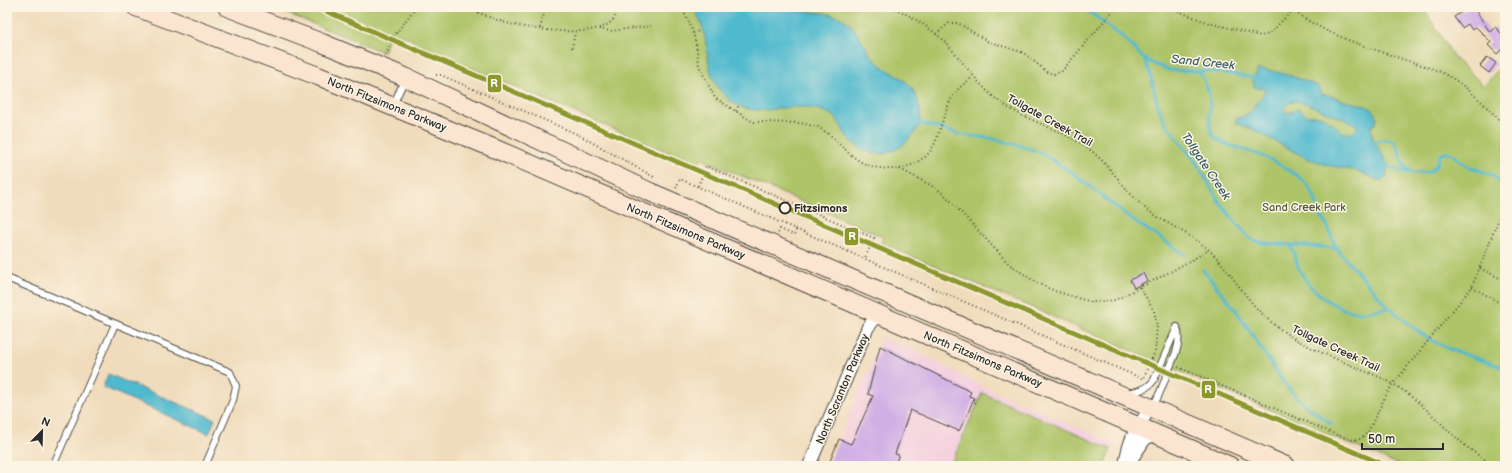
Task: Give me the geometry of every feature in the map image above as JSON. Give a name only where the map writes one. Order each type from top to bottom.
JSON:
[{"type":"main road","name":"North Fitzsimons Parkway","points":[[136,7],[318,76],[505,153],[1230,466]]},
{"type":"main road","name":"North Fitzsimons Parkway","points":[[227,7],[322,43],[405,77],[650,192],[1122,394],[1286,466]]},
{"type":"street","name":"North Scranton Parkway","points":[[809,466],[868,327],[879,314]]},
{"type":"street","points":[[1126,466],[1127,448],[1151,407]]},
{"type":"street","points":[[1126,466],[1145,439],[1155,434]]},
{"type":"lane","points":[[392,106],[405,77]]},
{"type":"lane","points":[[7,278],[230,372],[236,386],[233,400],[205,466]]},
{"type":"lane","points":[[53,466],[115,324]]},
{"type":"lane","points":[[1122,394],[1144,389],[1152,384],[1164,360],[1177,327],[1179,339],[1178,349],[1160,395],[1151,407]]},
{"type":"path","points":[[386,56],[394,36],[416,7]]},
{"type":"path","points":[[467,7],[486,16],[509,24],[523,27],[575,32],[585,32],[598,29],[607,24],[614,18],[616,7]]},
{"type":"path","points":[[540,28],[546,7]]},
{"type":"path","points":[[682,7],[696,43],[699,66],[715,98],[753,122],[801,123],[812,125],[824,130],[851,155],[862,162],[880,168],[900,169],[914,164],[925,157],[931,150],[949,104],[956,92],[973,77]]},
{"type":"path","name":"Tollgate Creek Trail","points":[[891,7],[917,20],[936,34],[948,46],[973,77],[989,93],[1008,108],[1030,120],[1070,137],[1090,150],[1110,168],[1145,208],[1193,238],[1209,250],[1220,261],[1250,301],[1270,322],[1311,347],[1393,384],[1428,410],[1466,446],[1496,466]]},
{"type":"path","points":[[936,34],[949,23],[958,23],[986,41],[1024,53],[1047,72],[1054,74],[1062,71],[1116,7]]},
{"type":"path","points":[[1167,7],[1209,23],[1261,36],[1269,34],[1293,10]]},
{"type":"path","points":[[1290,7],[1316,25],[1346,39],[1445,74],[1473,94],[1505,125]]},
{"type":"path","points":[[598,29],[610,31],[651,26]]},
{"type":"path","points":[[693,33],[699,31]]},
{"type":"path","points":[[572,48],[575,32]]},
{"type":"path","points":[[434,75],[441,75],[579,135],[655,177]]},
{"type":"path","points":[[736,111],[739,105]]},
{"type":"path","points":[[698,186],[706,166],[728,175],[874,238],[866,258]]},
{"type":"path","points":[[900,169],[934,187],[946,196],[1014,267],[1037,283],[1070,297],[1096,302],[1115,300],[1209,250]]},
{"type":"path","points":[[676,189],[680,179],[698,186],[1143,379],[1155,352],[1157,326],[1154,311],[1140,287]]},
{"type":"path","points":[[671,187],[679,191]]},
{"type":"path","points":[[1176,366],[1339,436],[1353,440],[1361,439],[1368,432],[1393,384],[1472,287],[1505,203]]},
{"type":"path","points":[[777,236],[780,229],[794,235],[797,228]]},
{"type":"path","points":[[1480,268],[1505,281]]},
{"type":"path","points":[[1472,287],[1505,306]]},
{"type":"path","points":[[975,403],[976,399]]},
{"type":"shaded area","points":[[882,337],[909,348],[984,387],[1114,443],[1104,466],[828,466]]},
{"type":"green space","name":"Sand Creek Park","points":[[271,7],[1423,7],[1455,59],[1484,86],[1505,61],[1505,466],[1401,466],[881,243],[883,237],[870,231],[702,159],[698,165],[424,48],[405,36],[391,34],[383,52]]},
{"type":"green space","points":[[982,393],[1111,449],[1104,466],[950,466]]},
{"type":"water","points":[[693,7],[781,7],[797,11],[829,14],[845,20],[854,28],[870,54],[877,62],[902,79],[913,90],[918,101],[920,112],[920,123],[918,128],[905,143],[898,148],[889,152],[876,154],[862,149],[850,140],[839,122],[832,115],[826,112],[812,108],[798,107],[755,110],[744,108],[734,103],[723,94],[714,80],[709,63],[703,29]]},
{"type":"water","points":[[1258,69],[1281,73],[1318,86],[1321,94],[1372,109],[1377,117],[1376,123],[1371,126],[1373,138],[1386,161],[1387,166],[1384,180],[1377,180],[1358,171],[1331,166],[1306,158],[1254,130],[1236,123],[1236,119],[1251,112],[1265,92],[1264,89],[1254,87],[1253,80]],"holes":[[[1293,101],[1305,103],[1356,124],[1357,128],[1352,133],[1344,133],[1325,118],[1319,116],[1308,116],[1298,109],[1289,113],[1285,112],[1284,107]]]},
{"type":"water","points":[[108,374],[215,419],[209,434],[103,387]]},
{"type":"building","points":[[1469,7],[1473,7],[1490,32],[1495,27],[1505,37],[1505,46],[1497,54],[1488,45],[1491,42],[1476,27],[1472,30],[1468,24],[1462,28],[1454,17]]},
{"type":"building","points":[[1487,57],[1496,63],[1489,73],[1480,66]]},
{"type":"building","points":[[1143,273],[1147,281],[1134,288],[1130,280]]},
{"type":"building","points":[[880,346],[971,392],[969,396],[974,398],[967,415],[959,431],[910,410],[895,454],[899,455],[894,466],[828,466],[839,439],[851,444],[873,396],[868,394]]},
{"type":"waterway","name":"Sand Creek","points":[[1083,7],[1120,35],[1144,59],[1154,64],[1170,70],[1217,72],[1257,78]]},
{"type":"waterway","name":"Tollgate Creek","points":[[1144,59],[1150,73],[1157,103],[1165,123],[1196,162],[1220,203],[1249,238],[1264,243],[1336,248]]},
{"type":"waterway","name":"Tollgate Creek","points":[[1199,72],[1206,83],[1210,100],[1210,125],[1213,136],[1223,143],[1260,155],[1275,162],[1298,176],[1308,185],[1314,196],[1319,212],[1328,227],[1336,248],[1389,308],[1426,337],[1449,349],[1505,368]]},
{"type":"waterway","points":[[920,123],[962,135],[989,138],[1006,142],[1041,153],[1073,173],[1132,220],[1185,255]]},
{"type":"waterway","name":"Sand Creek","points":[[1372,143],[1388,139],[1394,141],[1399,150],[1403,165],[1411,172]]},
{"type":"waterway","name":"Sand Creek","points":[[1384,163],[1400,171],[1418,173],[1430,172],[1436,166],[1440,155],[1447,152],[1452,154],[1467,166],[1493,175],[1505,188]]},
{"type":"waterway","name":"Tollgate Creek","points":[[1290,245],[1298,268],[1304,278],[1317,292],[1332,304],[1350,311],[1358,312],[1389,308]]},
{"type":"waterway","points":[[1203,270],[1236,310],[1283,382],[1302,403],[1332,424]]},
{"type":"transit line","name":"R","points":[[316,7],[1387,466]]},
{"type":"place","name":"Fitzsimons","points":[[785,208]]}]
